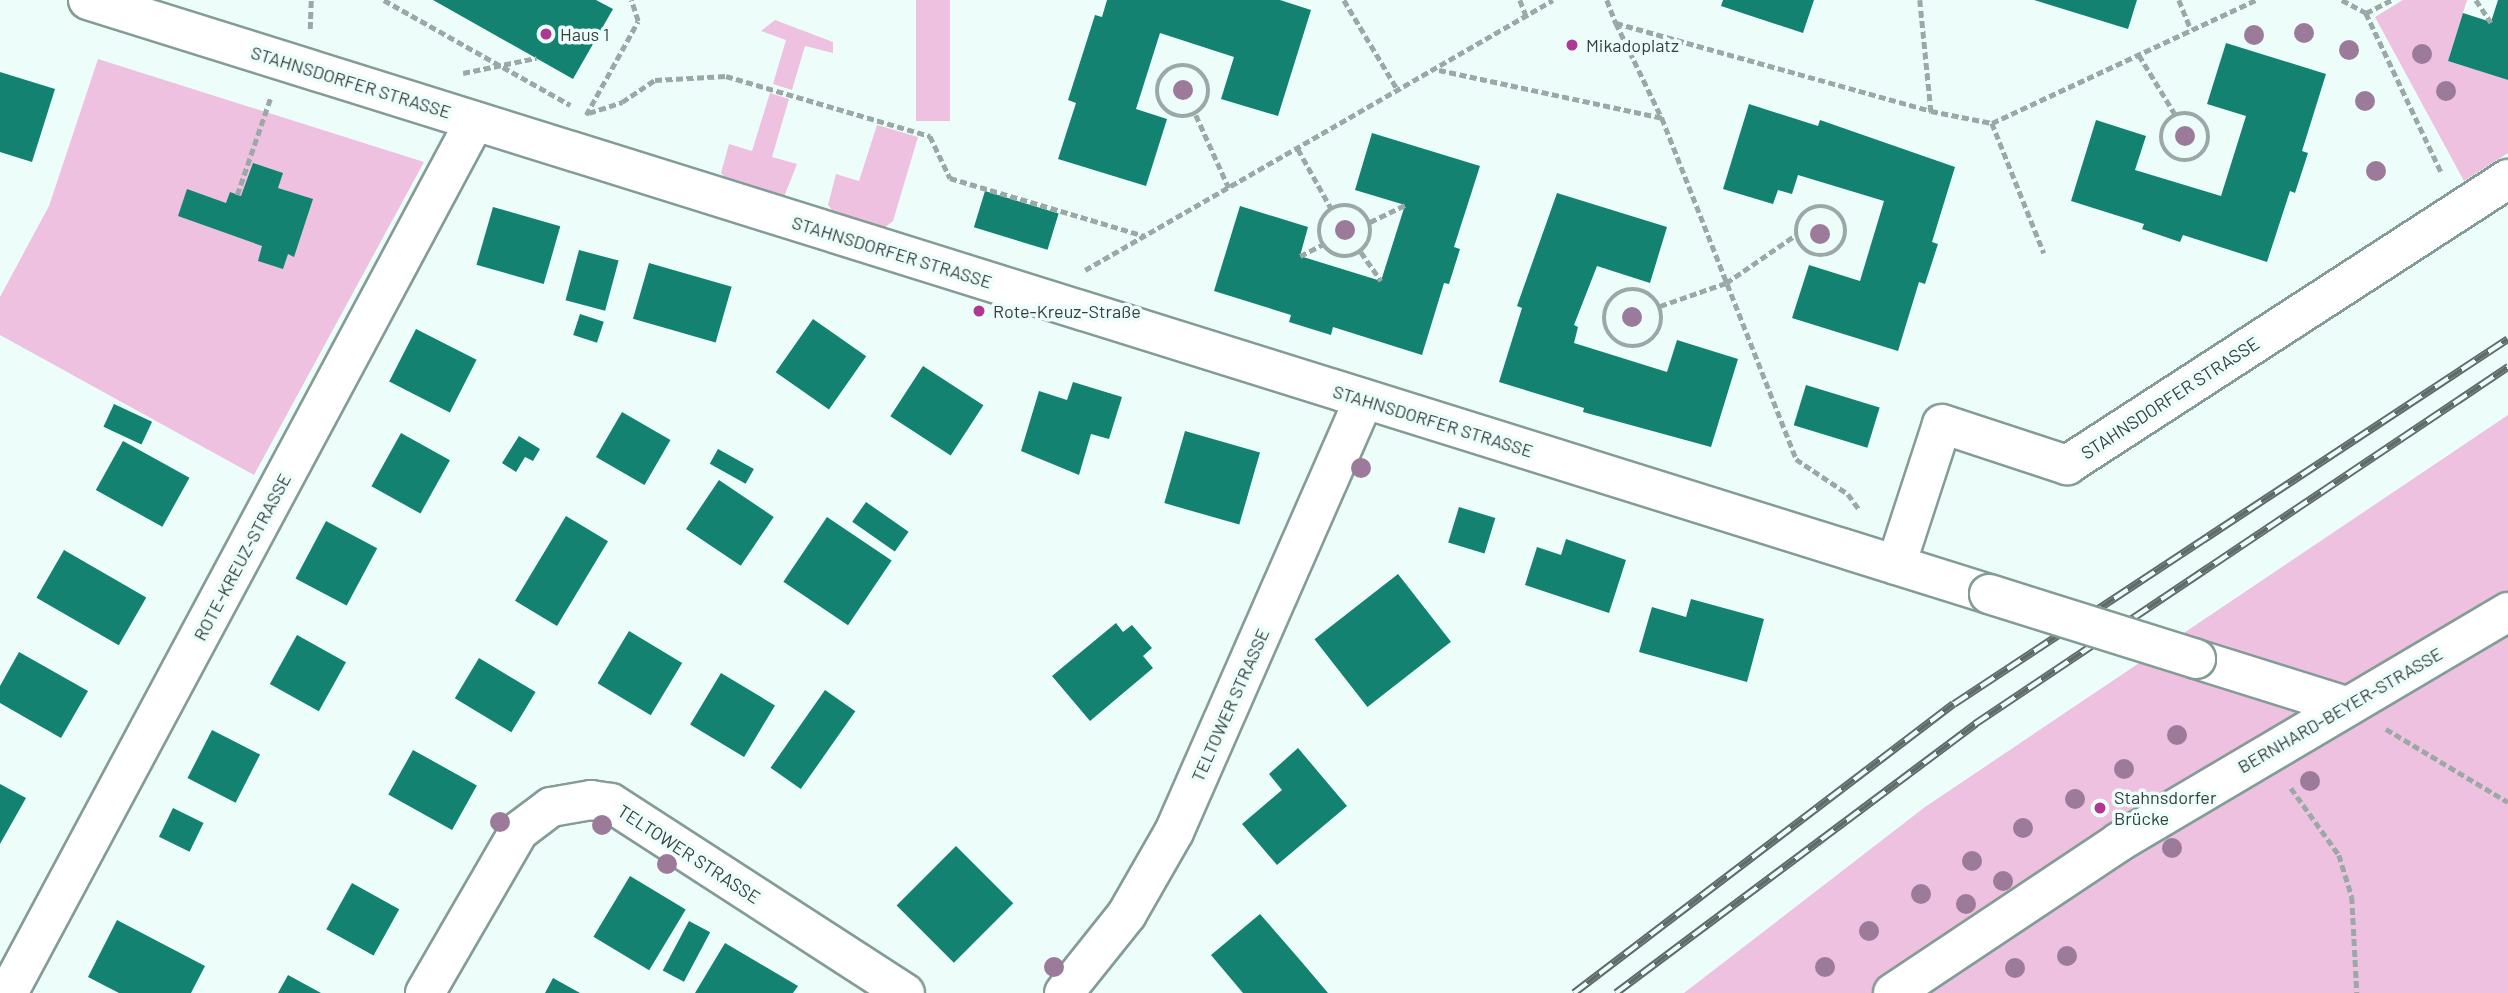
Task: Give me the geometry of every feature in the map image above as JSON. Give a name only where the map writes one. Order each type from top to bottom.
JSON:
[{"type":"street","name":"STAHNSDORFER STRASSE","points":[[88,0],[158,10],[475,121],[2346,706]]},
{"type":"street","name":"ROTE-KREUZ-STRASSE","points":[[8,993],[475,121]]},
{"type":"street","name":"STAHNSDORFER STRASSE","points":[[1896,565],[1942,424],[2067,465],[2508,178]]},
{"type":"street","name":"TELTOWER STRASSE","points":[[1064,993],[1127,914],[1174,832],[1364,399]]},
{"type":"street","name":"BERNHARD-BEYER-STRASSE","points":[[1893,993],[2119,842],[2508,612]]},
{"type":"street","name":"TELTOWER STRASSE","points":[[425,993],[519,831],[551,807],[591,800],[611,803],[905,993]]},
{"type":"path","points":[[311,0],[313,14]]},
{"type":"path","points":[[384,0],[586,115],[622,102],[656,80],[726,76],[930,136],[950,178],[1144,236]]},
{"type":"path","points":[[566,149],[638,21],[631,0]]},
{"type":"path","points":[[1344,0],[1399,92]]},
{"type":"path","points":[[1520,0],[1527,16]]},
{"type":"path","points":[[1065,306],[1076,275],[1438,70],[1553,0]]},
{"type":"path","points":[[1607,0],[1662,118],[1796,459],[1848,494],[1862,514]]},
{"type":"path","points":[[1920,0],[1931,111]]},
{"type":"path","points":[[2179,0],[2191,30]]},
{"type":"path","points":[[1616,23],[1931,111],[1992,123],[2256,0]]},
{"type":"path","points":[[2342,0],[2366,13],[2459,210]]},
{"type":"path","points":[[2366,13],[2392,0]]},
{"type":"path","points":[[2476,0],[2491,22]]},
{"type":"path","points":[[2139,55],[2175,114]]},
{"type":"path","points":[[449,75],[536,58]]},
{"type":"path","points":[[1184,65],[1206,77],[1210,94],[1196,115],[1170,114],[1159,102],[1158,85],[1168,70],[1184,65]]},
{"type":"path","points":[[1438,70],[1662,118]]},
{"type":"path","points":[[237,195],[266,112]]},
{"type":"path","points":[[2175,114],[2198,117],[2208,129],[2205,152],[2191,161],[2175,159],[2161,141],[2163,125],[2175,114]]},
{"type":"path","points":[[1196,115],[1229,188]]},
{"type":"path","points":[[1992,123],[2044,253]]},
{"type":"path","points":[[1298,149],[1331,208]]},
{"type":"path","points":[[1370,222],[1405,205]]},
{"type":"path","points":[[1660,306],[1726,283],[1797,234],[1800,218],[1820,205],[1836,210],[1845,223],[1845,239],[1827,255],[1804,248],[1797,234]]},
{"type":"path","points":[[1358,207],[1370,222],[1370,238],[1361,252],[1345,257],[1322,245],[1318,229],[1331,208],[1358,207]]},
{"type":"path","points":[[1300,256],[1322,245]]},
{"type":"path","points":[[1361,252],[1381,281]]},
{"type":"path","points":[[1628,290],[1646,293],[1660,306],[1658,334],[1643,345],[1616,342],[1606,326],[1607,307],[1628,290]]},
{"type":"path","points":[[2346,706],[2508,802]]},
{"type":"path","points":[[2266,753],[2339,855],[2352,897],[2357,993]]},
{"type":"shaded area","points":[[916,0],[950,0],[950,121],[916,121]]},
{"type":"shaded area","points":[[2403,0],[2467,0],[2448,61],[2508,80],[2508,153],[2464,181],[2375,17]]},
{"type":"shaded area","points":[[775,20],[833,42],[833,53],[805,46],[792,90],[773,84],[786,40],[761,31]]},
{"type":"shaded area","points":[[98,59],[424,162],[254,475],[0,335],[0,297],[49,206]]},
{"type":"shaded area","points":[[770,93],[789,99],[772,157],[797,164],[784,197],[727,180],[721,173],[729,144],[752,151]]},
{"type":"shaded area","points":[[877,125],[918,137],[893,221],[884,228],[834,213],[828,205],[836,174],[859,181]]},
{"type":"shaded area","points":[[2508,415],[2508,993],[1684,993],[1925,807]]},
{"type":"building","name":"Haus 1","points":[[433,0],[596,0],[613,9],[573,79]]},
{"type":"building","points":[[1107,0],[1280,0],[1311,10],[1278,116],[1221,99],[1234,57],[1160,33],[1136,109],[1167,119],[1146,186],[1058,159],[1076,103],[1068,100],[1095,15],[1102,17]]},
{"type":"building","points":[[1723,0],[1814,0],[1803,33],[1721,6]]},
{"type":"building","points":[[2034,0],[2137,0],[2128,29]]},
{"type":"building","points":[[2498,0],[2508,0],[2508,80],[2448,61],[2463,13],[2491,22]]},
{"type":"building","points":[[2226,43],[2326,74],[2302,151],[2308,153],[2295,193],[2290,191],[2267,262],[2183,235],[2180,242],[2142,229],[2144,224],[2071,201],[2096,120],[2146,136],[2135,170],[2221,196],[2246,116],[2207,104]]},
{"type":"building","points":[[0,72],[55,89],[32,162],[0,152]]},
{"type":"building","points":[[1749,104],[1818,126],[1820,120],[1955,167],[1932,242],[1938,244],[1925,284],[1919,282],[1898,351],[1792,318],[1809,265],[1860,281],[1884,201],[1798,175],[1792,194],[1778,190],[1773,204],[1723,189]]},
{"type":"building","points":[[1372,133],[1480,166],[1454,247],[1460,249],[1449,284],[1444,283],[1422,355],[1333,327],[1331,335],[1289,322],[1291,315],[1214,291],[1240,206],[1308,227],[1300,256],[1381,281],[1405,205],[1355,190]]},
{"type":"building","points":[[253,163],[283,173],[278,188],[313,199],[294,257],[288,254],[283,269],[258,261],[262,246],[178,216],[187,189],[226,203],[230,192],[241,196]]},
{"type":"building","points":[[985,191],[1059,214],[1048,250],[974,227]]},
{"type":"building","points":[[1557,193],[1667,227],[1650,283],[1597,266],[1574,325],[1578,327],[1574,343],[1667,372],[1677,340],[1738,359],[1711,447],[1583,412],[1584,408],[1499,382],[1522,308],[1517,306]]},
{"type":"building","points":[[493,207],[560,226],[544,284],[476,265]]},
{"type":"building","points":[[579,250],[619,261],[605,311],[566,300]]},
{"type":"building","points":[[649,263],[732,287],[716,342],[633,319]]},
{"type":"building","points":[[580,314],[604,322],[597,343],[573,335]]},
{"type":"building","points":[[813,319],[866,356],[829,410],[776,372]]},
{"type":"building","points":[[416,329],[477,360],[450,412],[389,382]]},
{"type":"building","points":[[923,366],[983,405],[951,456],[890,416]]},
{"type":"building","points":[[1073,382],[1122,397],[1109,439],[1091,434],[1079,475],[1021,451],[1039,391],[1067,400]]},
{"type":"building","points":[[1806,385],[1880,408],[1867,448],[1794,425]]},
{"type":"building","points":[[114,404],[152,422],[141,444],[103,427]]},
{"type":"building","points":[[622,412],[670,440],[644,485],[596,457]]},
{"type":"building","points":[[1185,431],[1260,452],[1239,525],[1164,503]]},
{"type":"building","points":[[401,433],[450,460],[420,514],[371,486]]},
{"type":"building","points":[[519,436],[540,449],[533,461],[525,457],[516,472],[502,463]]},
{"type":"building","points":[[123,441],[189,478],[162,527],[96,490]]},
{"type":"building","points":[[718,449],[754,469],[746,484],[710,464]]},
{"type":"building","points":[[719,480],[774,517],[741,566],[686,529]]},
{"type":"building","points":[[866,502],[909,532],[895,551],[852,522]]},
{"type":"building","points":[[1459,507],[1495,518],[1485,553],[1448,542]]},
{"type":"building","points":[[566,516],[608,541],[557,626],[515,601]]},
{"type":"building","points":[[827,517],[892,561],[848,625],[783,582]]},
{"type":"building","points":[[326,521],[377,548],[347,606],[295,578]]},
{"type":"building","points":[[1566,539],[1626,560],[1609,613],[1525,585],[1537,547],[1561,555]]},
{"type":"building","points":[[64,550],[146,598],[119,645],[37,598]]},
{"type":"building","points":[[1398,574],[1451,642],[1367,707],[1314,639]]},
{"type":"building","points":[[1691,599],[1764,619],[1747,682],[1639,652],[1652,607],[1686,617]]},
{"type":"building","points":[[1116,623],[1123,632],[1132,625],[1152,648],[1143,656],[1153,668],[1090,721],[1052,676]]},
{"type":"building","points":[[629,631],[682,663],[651,715],[598,683]]},
{"type":"building","points":[[297,635],[346,662],[319,711],[270,684]]},
{"type":"building","points":[[19,652],[88,691],[61,738],[0,703],[0,686]]},
{"type":"building","points":[[479,658],[536,692],[511,732],[455,698]]},
{"type":"building","points":[[721,673],[775,705],[744,757],[690,724]]},
{"type":"building","points":[[825,690],[855,711],[801,789],[771,768]]},
{"type":"building","points":[[212,730],[260,755],[236,803],[187,778]]},
{"type":"building","points":[[1298,748],[1347,806],[1277,865],[1242,824],[1282,790],[1269,774]]},
{"type":"building","points":[[413,750],[477,785],[452,830],[388,795]]},
{"type":"building","points":[[0,784],[26,798],[0,844]]},
{"type":"building","points":[[173,808],[204,823],[190,852],[159,837]]},
{"type":"building","points":[[956,846],[1013,903],[954,963],[897,905]]},
{"type":"building","points":[[630,876],[686,909],[649,970],[593,937]]},
{"type":"building","points":[[352,883],[399,909],[374,956],[326,929]]},
{"type":"building","points":[[1260,914],[1328,993],[1243,993],[1211,955]]},
{"type":"building","points":[[117,920],[205,966],[191,993],[119,993],[88,977]]},
{"type":"building","points":[[689,921],[710,932],[684,982],[663,970]]},
{"type":"building","points":[[725,943],[798,986],[793,993],[695,993]]},
{"type":"building","points":[[288,975],[321,993],[278,993]]},
{"type":"building","points":[[553,978],[580,993],[545,993]]},
{"type":"railway","points":[[1574,993],[1954,704],[2508,339]]},
{"type":"railway","points":[[1616,993],[1975,724],[2508,367]]},
{"type":"place","name":"Haus 1","points":[[546,34]]},
{"type":"place","name":"Mikadoplatz","points":[[1572,45]]},
{"type":"place","name":"Rote-Kreuz-Straße","points":[[979,311]]},
{"type":"place","name":"Stahnsdorfer Brücke","points":[[2100,808]]}]
